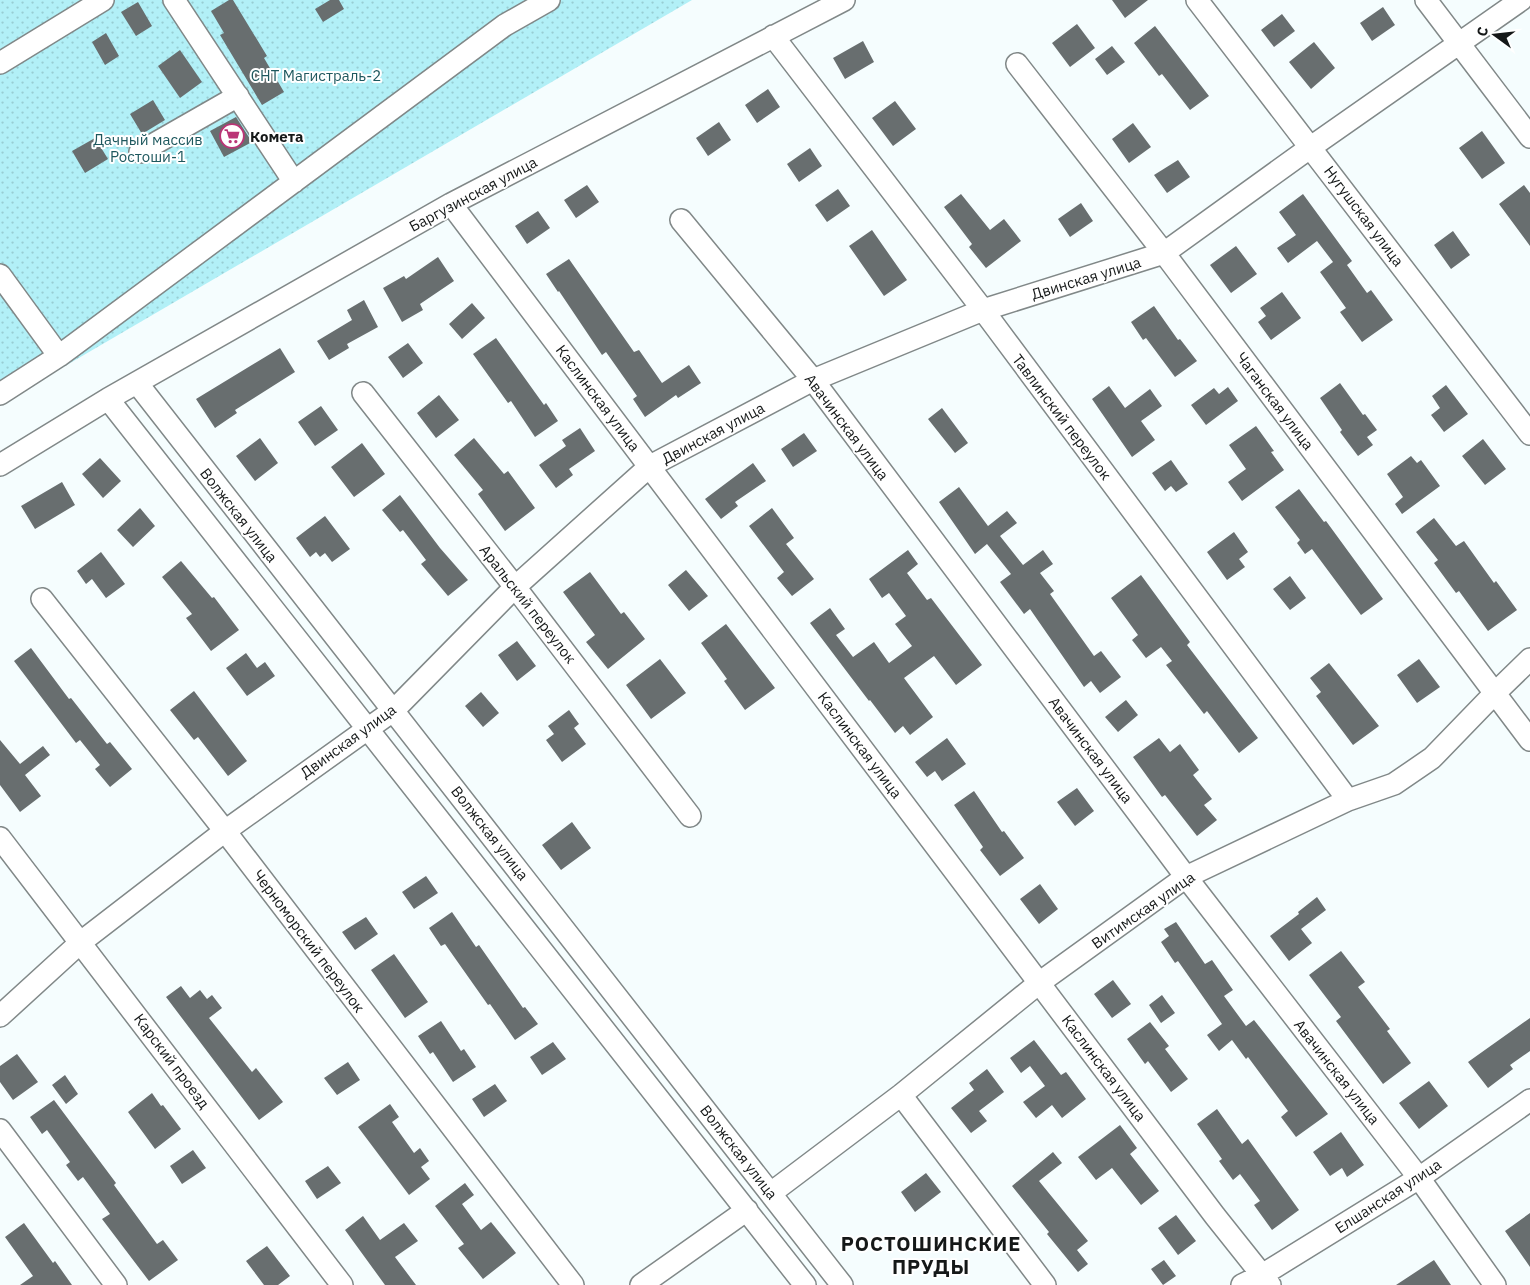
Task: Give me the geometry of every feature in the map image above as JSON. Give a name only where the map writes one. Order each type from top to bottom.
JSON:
[{"type":"street","points":[[0,63],[103,0]]},
{"type":"street","points":[[174,0],[294,182]]},
{"type":"street","points":[[0,394],[59,356],[505,25],[549,0]]},
{"type":"street","name":"Баргузинская улица","points":[[0,465],[137,382],[451,204],[844,0]]},
{"type":"street","name":"Нугушская улица","points":[[1196,0],[1530,434]]},
{"type":"street","points":[[1426,0],[1530,137]]},
{"type":"street","name":"Двинская улица","points":[[0,1016],[82,942],[225,831],[394,710],[515,587],[650,466],[813,380],[983,310],[1164,254],[1311,147],[1521,0]]},
{"type":"street","name":"Тавлинский переулок","points":[[773,36],[983,310],[1348,800]]},
{"type":"street","name":"Чаганская улица","points":[[1017,64],[1164,254],[1530,740]]},
{"type":"street","points":[[140,152],[238,96]]},
{"type":"street","name":"Каслинская улица","points":[[451,204],[1215,1216],[1266,1280]]},
{"type":"street","name":"Авачинская улица","points":[[681,220],[813,380],[1186,877],[1419,1178],[1495,1285]]},
{"type":"street","points":[[0,274],[59,356]]},
{"type":"street","name":"Волжская улица","points":[[137,382],[842,1285]]},
{"type":"street","name":"Аральский переулок","points":[[363,393],[515,587],[690,816]]},
{"type":"street","name":"Волжская улица","points":[[108,399],[805,1285]]},
{"type":"street","name":"Черноморский переулок","points":[[42,599],[225,831],[573,1285]]},
{"type":"street","name":"Витимская улица","points":[[771,1193],[901,1094],[1039,982],[1186,877],[1348,800],[1394,784],[1432,758],[1530,659]]},
{"type":"street","name":"Карский проезд","points":[[0,838],[82,942],[342,1285]]},
{"type":"street","points":[[901,1094],[1045,1285]]},
{"type":"street","name":"Елшанская улица","points":[[1242,1285],[1266,1280],[1419,1178],[1530,1100]]},
{"type":"street","points":[[0,1130],[116,1285]]},
{"type":"street","points":[[641,1285],[747,1210]]},
{"type":"green space","name":"Дачный массив Ростоши-1","points":[[0,0],[692,0],[0,404]]},
{"type":"building","points":[[229,0],[233,0],[267,56],[264,58],[284,92],[262,105],[220,35],[224,33],[211,11]]},
{"type":"building","points":[[330,0],[339,0],[344,9],[323,22],[315,9]]},
{"type":"building","points":[[1112,0],[1148,0],[1125,18]]},
{"type":"building","points":[[138,2],[152,26],[136,36],[121,12]]},
{"type":"building","points":[[1383,7],[1395,25],[1372,41],[1360,23]]},
{"type":"building","points":[[1282,14],[1295,31],[1274,47],[1261,30]]},
{"type":"building","points":[[1077,24],[1095,48],[1070,67],[1052,43]]},
{"type":"building","points":[[1155,26],[1209,96],[1190,110],[1162,74],[1159,76],[1134,43]]},
{"type":"building","points":[[106,33],[119,56],[105,65],[92,42]]},
{"type":"building","points":[[863,41],[874,62],[845,79],[833,58]]},
{"type":"building","points":[[1314,42],[1335,68],[1311,89],[1289,62]]},
{"type":"building","points":[[1112,46],[1125,62],[1107,75],[1095,59]]},
{"type":"building","points":[[180,50],[202,82],[180,98],[158,66]]},
{"type":"building","points":[[768,89],[780,107],[757,123],[745,105]]},
{"type":"building","points":[[153,100],[165,120],[142,134],[130,114]]},
{"type":"building","points":[[895,101],[916,129],[893,146],[872,118]]},
{"type":"building","name":"Комета","points":[[236,117],[252,142],[224,157],[210,131]]},
{"type":"building","points":[[719,122],[731,140],[708,156],[696,138]]},
{"type":"building","points":[[1133,123],[1151,147],[1129,163],[1112,139]]},
{"type":"building","points":[[1482,131],[1505,163],[1482,179],[1459,148]]},
{"type":"building","points":[[95,138],[108,159],[85,173],[72,151]]},
{"type":"building","points":[[810,148],[822,166],[799,182],[787,164]]},
{"type":"building","points":[[1178,160],[1190,177],[1167,193],[1154,175]]},
{"type":"building","points":[[587,185],[599,202],[576,218],[564,200]]},
{"type":"building","points":[[1524,185],[1530,193],[1530,246],[1499,204]]},
{"type":"building","points":[[838,189],[850,206],[827,222],[815,205]]},
{"type":"building","points":[[961,194],[990,230],[1004,219],[1021,241],[986,268],[969,247],[972,244],[944,207]]},
{"type":"building","points":[[1303,194],[1352,261],[1347,265],[1367,293],[1371,290],[1393,320],[1362,342],[1340,312],[1346,308],[1320,272],[1333,262],[1317,241],[1288,263],[1277,248],[1296,235],[1279,212]]},
{"type":"building","points":[[1081,203],[1093,221],[1070,237],[1058,219]]},
{"type":"building","points":[[538,211],[550,228],[527,244],[515,226]]},
{"type":"building","points":[[872,230],[907,280],[884,296],[849,246]]},
{"type":"building","points":[[1453,231],[1470,255],[1451,269],[1434,245]]},
{"type":"building","points":[[1236,246],[1257,274],[1231,293],[1210,265]]},
{"type":"building","points":[[438,257],[454,281],[420,304],[423,310],[402,322],[383,288],[404,276],[406,279]]},
{"type":"building","points":[[569,259],[634,352],[639,350],[662,383],[689,365],[701,383],[678,398],[676,395],[645,417],[633,399],[637,396],[606,352],[602,355],[546,274]]},
{"type":"building","points":[[1282,292],[1301,318],[1271,340],[1258,322],[1266,316],[1260,308]]},
{"type":"building","points":[[364,300],[378,327],[347,344],[349,348],[329,360],[317,341],[352,320],[347,310]]},
{"type":"building","points":[[472,303],[485,318],[462,339],[449,324]]},
{"type":"building","points":[[1154,306],[1178,340],[1180,339],[1197,361],[1175,377],[1146,338],[1143,340],[1131,322]]},
{"type":"building","points":[[496,338],[544,405],[546,403],[558,421],[535,437],[511,401],[508,403],[473,354]]},
{"type":"building","points":[[408,343],[423,363],[403,378],[388,357]]},
{"type":"building","points":[[280,348],[295,372],[235,410],[237,413],[215,428],[196,399]]},
{"type":"building","points":[[1340,383],[1363,415],[1365,414],[1377,430],[1367,437],[1373,445],[1358,456],[1340,432],[1342,430],[1320,398]]},
{"type":"building","points":[[1446,385],[1468,414],[1444,432],[1431,415],[1440,408],[1432,396]]},
{"type":"building","points":[[1109,386],[1125,408],[1150,389],[1162,406],[1141,421],[1155,440],[1132,457],[1092,399]]},
{"type":"building","points":[[1228,387],[1238,401],[1206,425],[1191,405],[1214,388],[1219,394]]},
{"type":"building","points":[[439,395],[459,420],[436,438],[417,413]]},
{"type":"building","points":[[321,406],[338,430],[315,446],[298,422]]},
{"type":"building","points":[[942,408],[968,443],[955,453],[928,419]]},
{"type":"building","points":[[1256,426],[1274,451],[1271,452],[1284,470],[1242,501],[1228,482],[1246,469],[1229,445]]},
{"type":"building","points":[[580,428],[595,451],[569,469],[573,475],[556,488],[539,465],[566,446],[562,440]]},
{"type":"building","points":[[804,433],[817,451],[793,467],[781,449]]},
{"type":"building","points":[[260,438],[278,463],[255,481],[236,456]]},
{"type":"building","points":[[474,438],[504,474],[508,471],[535,508],[505,531],[478,494],[483,490],[454,455]]},
{"type":"building","points":[[1483,439],[1506,469],[1485,485],[1462,456]]},
{"type":"building","points":[[362,443],[385,474],[354,497],[331,467]]},
{"type":"building","points":[[1411,456],[1417,463],[1421,460],[1440,486],[1402,514],[1395,504],[1403,497],[1387,474]]},
{"type":"building","points":[[100,458],[121,481],[103,498],[82,474]]},
{"type":"building","points":[[1171,460],[1188,484],[1176,492],[1171,486],[1165,491],[1152,473]]},
{"type":"building","points":[[753,463],[766,481],[735,502],[738,506],[721,519],[705,499]]},
{"type":"building","points":[[62,482],[75,505],[35,529],[21,506]]},
{"type":"building","points":[[959,487],[988,526],[1007,511],[1017,523],[1000,536],[1023,565],[1043,550],[1053,564],[1040,573],[1054,591],[1050,594],[1094,656],[1101,651],[1121,677],[1100,693],[1091,681],[1084,687],[1030,609],[1024,614],[1000,582],[1011,574],[987,544],[975,554],[939,502]]},
{"type":"building","points":[[1299,489],[1324,522],[1326,521],[1383,599],[1361,615],[1312,549],[1305,554],[1297,543],[1300,540],[1275,507]]},
{"type":"building","points":[[400,495],[440,548],[468,580],[448,596],[421,564],[426,560],[403,530],[400,532],[382,510]]},
{"type":"building","points":[[140,508],[155,526],[133,547],[117,530]]},
{"type":"building","points":[[772,508],[794,538],[786,544],[814,579],[792,596],[777,578],[784,572],[749,526]]},
{"type":"building","points":[[325,516],[350,549],[332,562],[325,553],[320,557],[316,552],[310,557],[296,538]]},
{"type":"building","points":[[1434,518],[1456,546],[1464,541],[1494,583],[1496,581],[1517,610],[1488,631],[1459,591],[1456,593],[1434,563],[1438,560],[1416,532]]},
{"type":"building","points":[[1234,532],[1248,552],[1239,559],[1245,567],[1227,580],[1207,552]]},
{"type":"building","points":[[908,550],[918,564],[907,573],[927,600],[931,598],[982,665],[956,685],[934,656],[904,678],[933,717],[910,735],[903,726],[895,733],[810,623],[830,608],[845,629],[836,635],[853,657],[874,642],[889,663],[912,646],[895,624],[906,616],[889,593],[882,598],[869,579]]},
{"type":"building","points":[[101,552],[125,584],[106,598],[92,579],[86,584],[77,571]]},
{"type":"building","points":[[181,561],[212,598],[214,597],[239,630],[211,651],[186,618],[192,614],[162,577]]},
{"type":"building","points":[[686,570],[708,596],[689,611],[668,585]]},
{"type":"building","points":[[590,572],[621,614],[624,612],[645,639],[608,669],[586,642],[595,635],[563,592]]},
{"type":"building","points":[[1141,575],[1190,642],[1187,645],[1258,738],[1239,753],[1207,711],[1204,714],[1166,665],[1172,661],[1161,647],[1146,658],[1132,640],[1138,635],[1111,598]]},
{"type":"building","points":[[1290,576],[1306,598],[1290,610],[1273,589]]},
{"type":"building","points":[[726,624],[775,688],[745,710],[724,681],[727,679],[701,643]]},
{"type":"building","points":[[517,641],[536,666],[517,681],[498,655]]},
{"type":"building","points":[[31,648],[69,699],[71,698],[107,744],[110,742],[132,769],[110,787],[95,769],[100,765],[80,740],[76,743],[14,661]]},
{"type":"building","points":[[246,653],[257,668],[265,662],[275,676],[247,696],[226,668]]},
{"type":"building","points":[[660,659],[686,693],[651,719],[626,685]]},
{"type":"building","points":[[1419,659],[1440,687],[1417,703],[1397,675]]},
{"type":"building","points":[[1329,663],[1379,726],[1353,745],[1316,696],[1321,692],[1310,678]]},
{"type":"building","points":[[194,691],[247,761],[228,776],[198,737],[194,740],[170,710]]},
{"type":"building","points":[[481,692],[499,713],[483,727],[465,706]]},
{"type":"building","points":[[1126,700],[1138,715],[1118,732],[1105,717]]},
{"type":"building","points":[[569,710],[579,724],[574,728],[586,744],[562,762],[546,740],[554,734],[548,726]]},
{"type":"building","points":[[947,738],[966,764],[942,781],[935,771],[927,777],[915,762]]},
{"type":"building","points":[[1159,738],[1170,752],[1180,744],[1199,770],[1193,775],[1212,799],[1204,805],[1217,820],[1197,836],[1165,795],[1162,797],[1133,757]]},
{"type":"building","points":[[0,740],[20,764],[43,746],[50,755],[25,775],[41,796],[20,812],[0,785]]},
{"type":"building","points":[[1077,788],[1094,811],[1075,826],[1057,802]]},
{"type":"building","points":[[974,791],[1002,832],[1004,831],[1024,858],[1000,876],[980,850],[983,847],[954,805]]},
{"type":"building","points":[[572,822],[591,848],[561,870],[542,845]]},
{"type":"building","points":[[426,876],[438,893],[414,909],[402,892]]},
{"type":"building","points":[[1040,884],[1058,909],[1039,924],[1020,899]]},
{"type":"building","points":[[1317,897],[1326,910],[1301,929],[1312,943],[1289,961],[1270,936],[1299,914],[1298,912]]},
{"type":"building","points":[[452,912],[476,947],[479,945],[523,1008],[525,1007],[538,1024],[515,1040],[445,944],[441,946],[429,928]]},
{"type":"building","points":[[366,917],[378,934],[355,950],[342,932]]},
{"type":"building","points":[[1176,922],[1205,964],[1212,960],[1233,990],[1224,996],[1246,1026],[1254,1020],[1328,1114],[1296,1137],[1281,1117],[1288,1111],[1248,1057],[1246,1059],[1232,1040],[1219,1051],[1207,1035],[1222,1024],[1178,961],[1175,963],[1161,942],[1169,936],[1164,929]]},
{"type":"building","points":[[1341,951],[1365,982],[1358,987],[1390,1029],[1387,1031],[1411,1063],[1383,1084],[1336,1021],[1341,1017],[1309,975]]},
{"type":"building","points":[[394,954],[428,1002],[405,1018],[371,970]]},
{"type":"building","points":[[1113,980],[1131,1004],[1112,1018],[1094,994]]},
{"type":"building","points":[[181,986],[190,998],[200,990],[207,999],[212,995],[222,1008],[209,1018],[252,1072],[256,1068],[283,1102],[259,1120],[166,997]]},
{"type":"building","points":[[1162,995],[1175,1013],[1161,1023],[1149,1005]]},
{"type":"building","points":[[1530,1018],[1530,1051],[1510,1065],[1513,1069],[1488,1088],[1468,1062]]},
{"type":"building","points":[[441,1021],[461,1051],[464,1049],[476,1067],[453,1082],[433,1052],[430,1054],[418,1036]]},
{"type":"building","points":[[1150,1022],[1169,1046],[1165,1049],[1188,1079],[1171,1092],[1148,1061],[1145,1064],[1127,1039]]},
{"type":"building","points":[[1034,1040],[1061,1075],[1066,1072],[1086,1099],[1062,1118],[1052,1105],[1036,1118],[1023,1102],[1045,1086],[1030,1066],[1021,1073],[1010,1058]]},
{"type":"building","points":[[553,1042],[566,1059],[542,1075],[530,1057]]},
{"type":"building","points":[[17,1054],[38,1082],[13,1100],[0,1082],[0,1066]]},
{"type":"building","points":[[348,1062],[360,1080],[337,1095],[324,1078]]},
{"type":"building","points":[[987,1069],[1004,1092],[979,1111],[987,1121],[971,1133],[951,1108],[974,1090],[969,1083]]},
{"type":"building","points":[[65,1075],[78,1094],[66,1104],[52,1085]]},
{"type":"building","points":[[1429,1081],[1448,1106],[1419,1129],[1399,1103]]},
{"type":"building","points":[[495,1084],[507,1101],[484,1117],[472,1099]]},
{"type":"building","points":[[152,1093],[181,1129],[155,1149],[128,1112]]},
{"type":"building","points":[[54,1100],[116,1183],[114,1185],[157,1244],[163,1240],[178,1260],[149,1281],[102,1219],[110,1214],[83,1177],[78,1181],[66,1165],[70,1162],[47,1130],[42,1134],[30,1117]]},
{"type":"building","points":[[390,1104],[399,1117],[392,1122],[414,1153],[420,1148],[429,1161],[421,1167],[430,1179],[409,1195],[358,1127]]},
{"type":"building","points":[[1217,1109],[1242,1144],[1248,1139],[1299,1210],[1272,1230],[1254,1205],[1260,1201],[1240,1174],[1233,1180],[1219,1161],[1222,1159],[1197,1124]]},
{"type":"building","points":[[1120,1125],[1137,1148],[1130,1154],[1159,1191],[1141,1205],[1112,1168],[1096,1180],[1078,1157]]},
{"type":"building","points":[[1341,1132],[1364,1165],[1347,1177],[1342,1168],[1330,1176],[1313,1152]]},
{"type":"building","points":[[193,1150],[206,1168],[182,1184],[170,1166]]},
{"type":"building","points":[[1053,1152],[1062,1163],[1039,1181],[1088,1241],[1077,1250],[1088,1264],[1078,1272],[1012,1186]]},
{"type":"building","points":[[328,1166],[341,1183],[317,1199],[305,1181]]},
{"type":"building","points":[[926,1173],[941,1192],[915,1212],[901,1192]]},
{"type":"building","points":[[465,1183],[474,1195],[462,1204],[481,1230],[491,1222],[516,1253],[483,1279],[458,1248],[464,1244],[435,1206]]},
{"type":"building","points":[[1530,1213],[1530,1267],[1505,1231]]},
{"type":"building","points":[[1176,1215],[1196,1241],[1178,1255],[1158,1228]]},
{"type":"building","points":[[363,1216],[380,1240],[404,1223],[418,1241],[395,1257],[416,1285],[385,1285],[345,1230]]},
{"type":"building","points":[[24,1223],[53,1263],[55,1261],[72,1285],[20,1285],[33,1276],[5,1237]]},
{"type":"building","points":[[267,1246],[290,1276],[278,1285],[264,1285],[246,1261]]},
{"type":"building","points":[[1164,1260],[1176,1276],[1163,1285],[1151,1269]]},
{"type":"building","points":[[1434,1260],[1451,1285],[1396,1285]]},
{"type":"place","name":"Комета","points":[[232,136]]},
{"type":"district","name":"РОСТОШИНСКИЕ ПРУДЫ","points":[[931,1254]]},
{"type":"park label","name":"СНТ Магистраль-2","points":[[316,75]]}]
